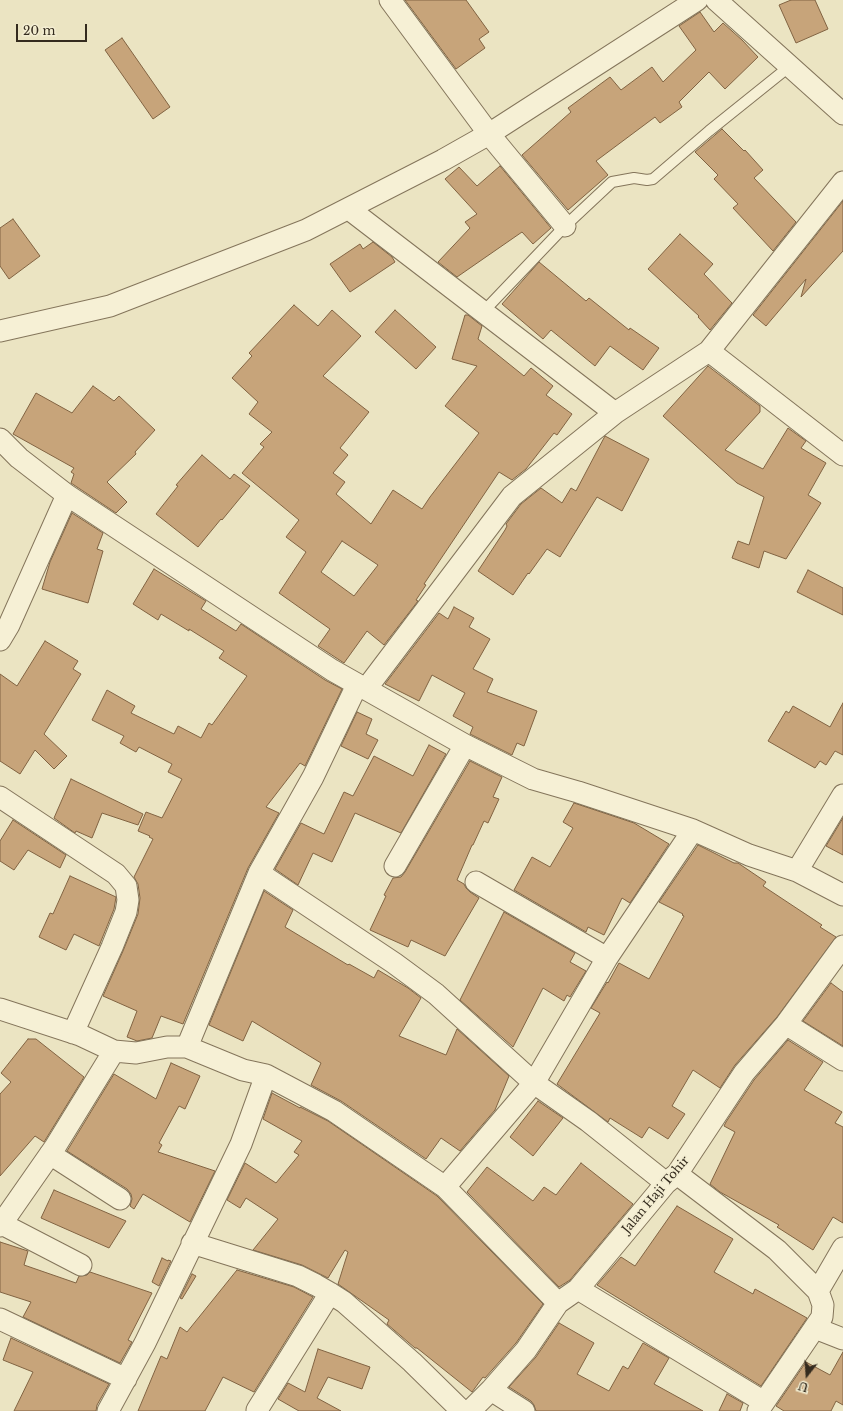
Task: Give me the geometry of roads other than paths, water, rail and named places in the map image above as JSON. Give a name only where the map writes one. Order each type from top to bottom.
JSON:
[{"type":"street","points":[[390,0],[489,134],[565,226]]},
{"type":"street","points":[[0,331],[110,306],[306,230],[443,160],[489,134],[697,0]]},
{"type":"street","points":[[716,0],[843,114]]},
{"type":"street","points":[[187,1046],[259,873],[362,687],[512,496],[615,413],[709,351],[843,182]]},
{"type":"street","points":[[349,208],[615,413]]},
{"type":"street","points":[[709,351],[842,451]]},
{"type":"street","points":[[0,439],[20,458],[67,495],[332,670],[466,745],[533,779],[578,792],[692,830],[749,855],[797,871],[843,895]]},
{"type":"street","points":[[0,640],[9,625],[67,495]]},
{"type":"street","points":[[395,866],[466,745]]},
{"type":"street","points":[[797,871],[843,795]]},
{"type":"street","points":[[0,797],[116,874],[126,886],[128,900],[126,912],[112,947],[73,1032]]},
{"type":"street","points":[[445,1186],[534,1083],[607,958],[692,830]]},
{"type":"street","points":[[259,873],[436,994],[534,1083],[777,1250],[818,1291],[823,1305],[822,1317],[816,1328],[761,1407],[578,1289]]},
{"type":"street","points":[[476,882],[607,958]]},
{"type":"street","name":"Jalan Haji Tohir","points":[[470,1411],[492,1390],[526,1350],[558,1303],[578,1289],[672,1178],[744,1073],[786,1024],[843,946]]},
{"type":"street","points":[[0,1009],[73,1032],[114,1051],[136,1053],[167,1047],[187,1046],[243,1070],[266,1075],[334,1111],[445,1186],[558,1303]]},
{"type":"street","points":[[786,1024],[843,1060]]},
{"type":"street","points":[[81,1265],[1,1225],[50,1154],[114,1051]]},
{"type":"street","points":[[108,1411],[144,1343],[241,1144],[266,1075]]},
{"type":"street","points":[[50,1154],[120,1199]]},
{"type":"street","points":[[192,1242],[298,1276],[330,1293],[344,1302],[412,1362],[462,1411]]},
{"type":"street","points":[[818,1291],[843,1248]]},
{"type":"street","points":[[257,1410],[330,1293]]},
{"type":"street","points":[[0,1319],[126,1379]]},
{"type":"street","points":[[816,1328],[843,1339]]},
{"type":"street","points":[[492,1390],[524,1411]]},
{"type":"lane","points":[[483,312],[565,226],[612,182],[634,178],[647,180],[653,179],[709,131],[790,66]]}]
